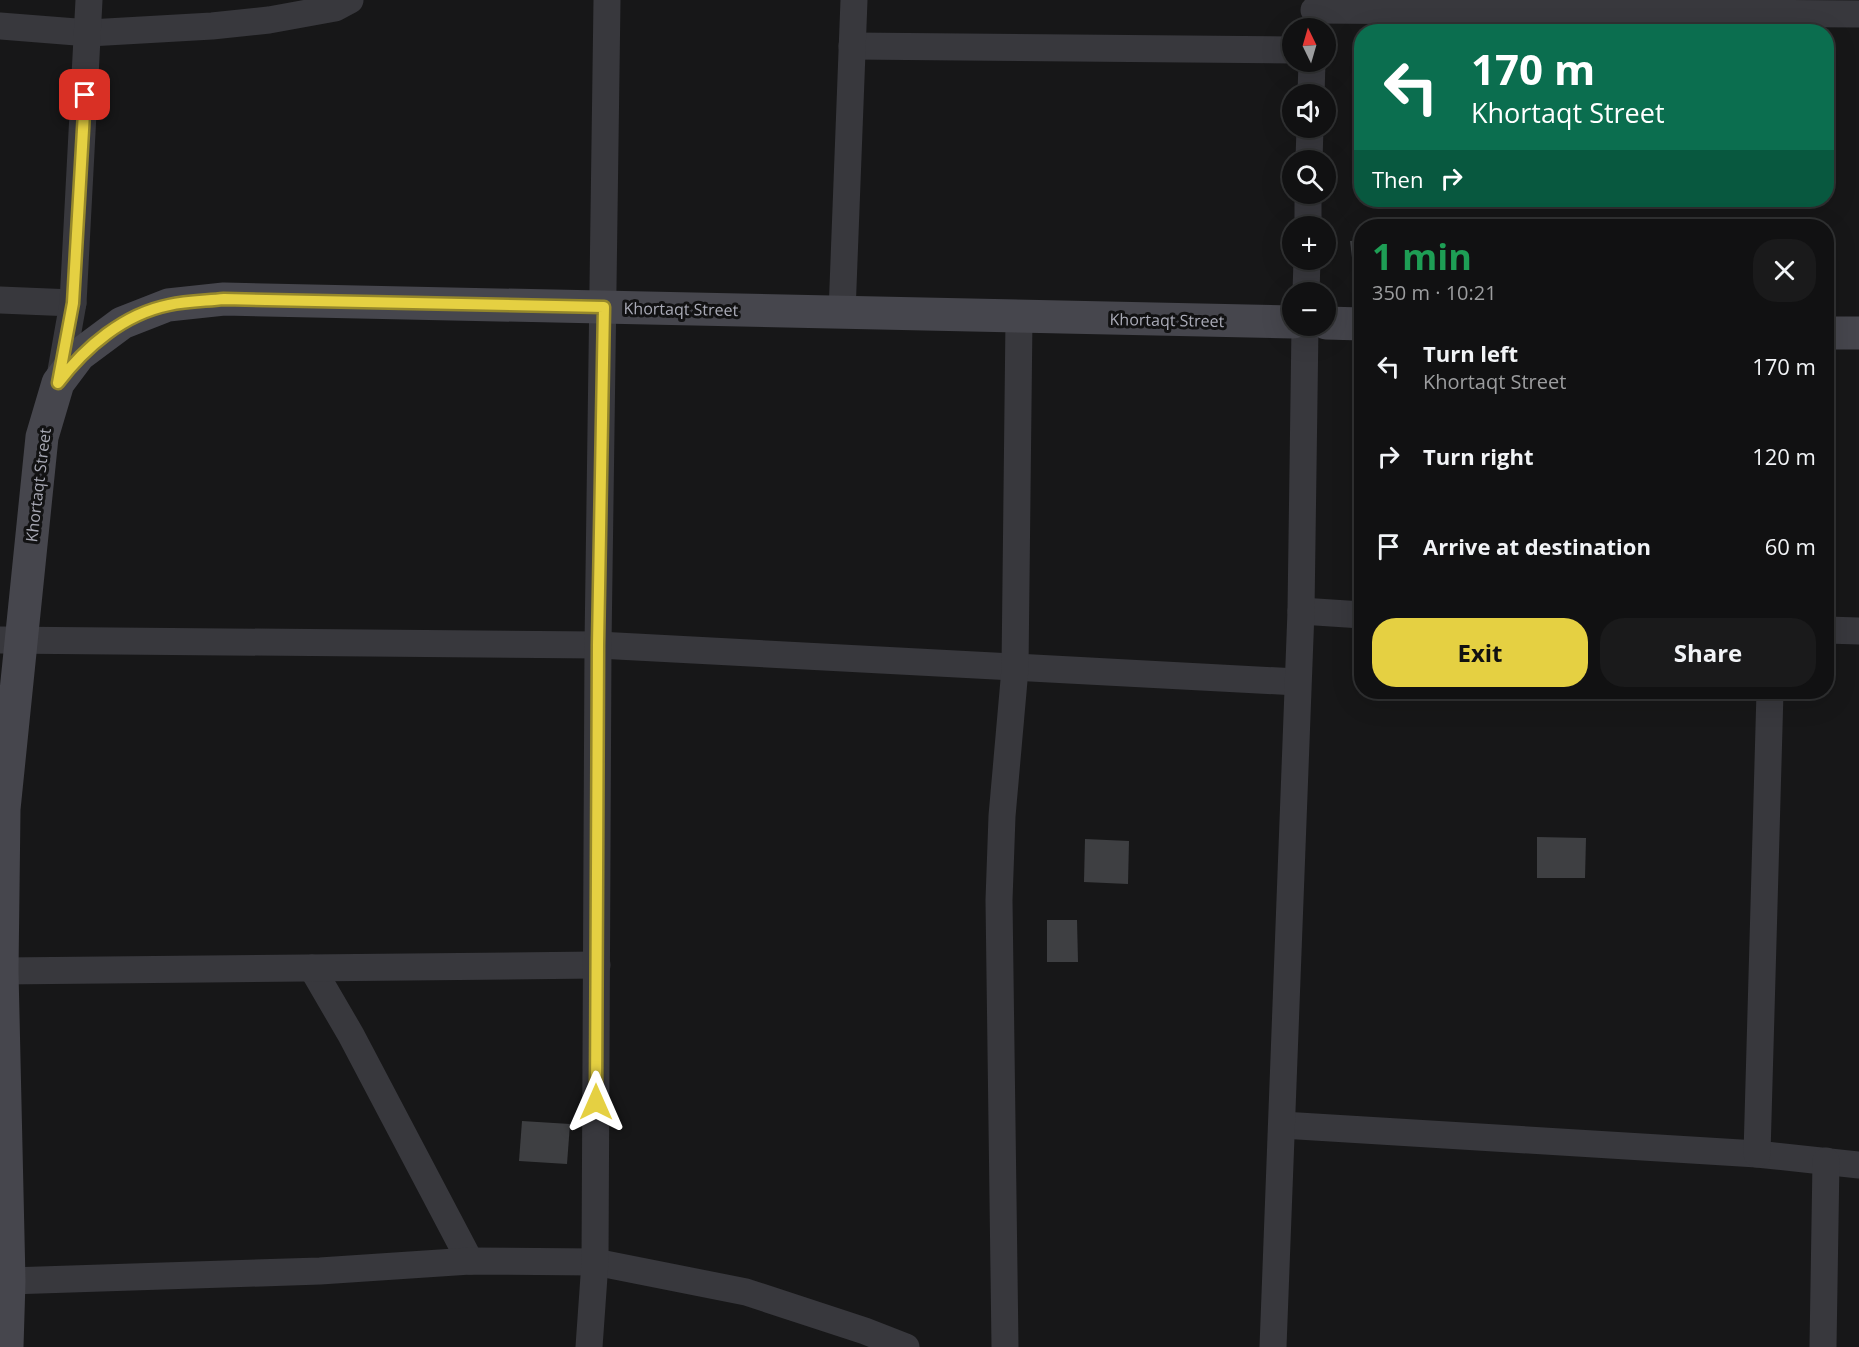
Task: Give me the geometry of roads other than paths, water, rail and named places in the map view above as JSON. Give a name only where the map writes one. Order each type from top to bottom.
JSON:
[{"type":"street","points":[[58,383],[73,303],[89,0]]},
{"type":"street","points":[[589,1347],[595,1262],[598,645],[607,0]]},
{"type":"street","points":[[842,313],[854,0]]},
{"type":"street","points":[[0,26],[89,33],[212,26],[269,20],[340,2]]},
{"type":"street","points":[[1314,13],[1859,14]]},
{"type":"street","points":[[852,46],[1282,50]]},
{"type":"street","name":"Khortaqt Street","points":[[7,1347],[9,1281],[2,971],[4,809],[10,641],[42,437],[58,383],[79,355],[122,323],[168,305],[224,299],[1019,318],[1282,322]]},
{"type":"street","points":[[0,300],[73,303]]},
{"type":"street","points":[[1005,1347],[999,900],[1002,816],[1015,669],[1019,318]]},
{"type":"street","points":[[1336,323],[1354,324]]},
{"type":"street","points":[[1834,333],[1859,333]]},
{"type":"street","points":[[1272,1347],[1301,611],[1305,336]]},
{"type":"street","points":[[1301,611],[1354,614]]},
{"type":"street","points":[[1834,630],[1859,631]]},
{"type":"street","points":[[10,641],[598,645],[1015,669],[1297,682]]},
{"type":"street","points":[[1757,1154],[1770,699]]},
{"type":"street","points":[[2,971],[597,965]]},
{"type":"street","points":[[312,968],[351,1035],[470,1261]]},
{"type":"street","points":[[1282,1125],[1757,1154],[1859,1165]]},
{"type":"street","points":[[1823,1347],[1826,1161]]},
{"type":"street","points":[[9,1281],[320,1271],[470,1261],[595,1262],[746,1292],[865,1331],[906,1347]]}]
